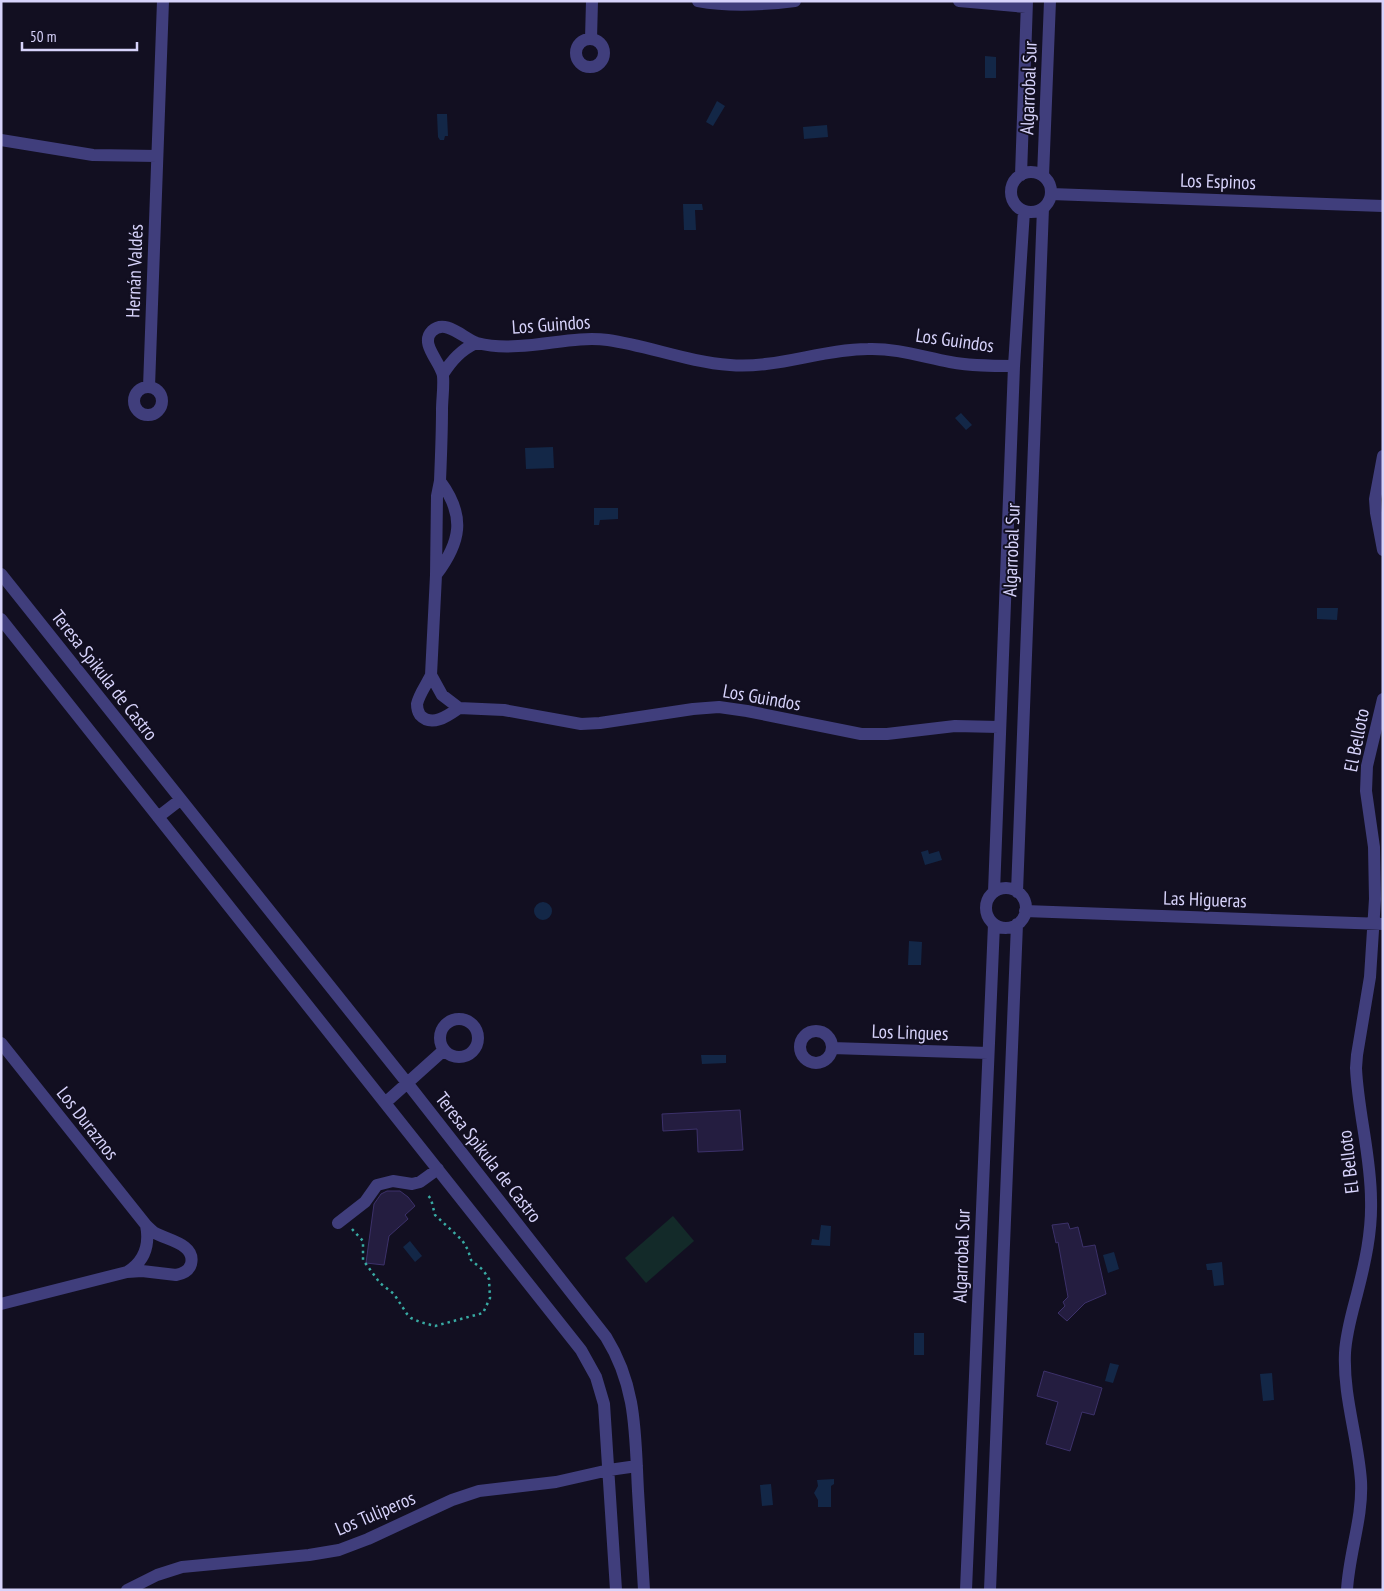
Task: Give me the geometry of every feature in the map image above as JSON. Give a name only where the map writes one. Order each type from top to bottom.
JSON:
[{"type":"street","name":"Hernán Valdés","points":[[149,387],[163,1]]},
{"type":"street","points":[[591,39],[592,1]]},
{"type":"street","points":[[698,1],[745,5],[795,1]]},
{"type":"street","points":[[959,1],[996,6],[1027,4]]},
{"type":"street","name":"Algarrobal Sur","points":[[1043,176],[1050,1]]},
{"type":"street","name":"Algarrobal Sur","points":[[1021,175],[1027,4]]},
{"type":"street","points":[[1,140],[92,155],[157,156]]},
{"type":"street","points":[[1032,173],[1043,176],[1049,184],[1050,200],[1043,208],[1034,212],[1024,211],[1015,204],[1012,194],[1014,183],[1021,175],[1032,173]]},
{"type":"street","name":"Los Espinos","points":[[1051,194],[1383,206]]},
{"type":"street","name":"Algarrobal Sur","points":[[1017,892],[1043,208]]},
{"type":"street","name":"Algarrobal Sur","points":[[994,892],[1014,366],[1024,211]]},
{"type":"street","name":"Los Guindos","points":[[999,726],[956,726],[867,735],[719,707],[581,724],[504,710],[459,708],[437,720],[431,720],[420,715],[417,702],[431,675],[443,374],[428,344],[432,331],[440,328],[449,328],[476,343],[517,346],[578,339],[607,340],[732,366],[782,362],[867,349],[894,350],[952,362],[986,366],[1014,366]]},
{"type":"street","points":[[443,374],[457,355],[476,343]]},
{"type":"street","points":[[1383,456],[1375,498],[1383,550]]},
{"type":"street","points":[[436,574],[453,550],[457,530],[453,503],[440,481]]},
{"type":"street","name":"Teresa Spikula de Castro","points":[[1,574],[408,1084],[614,1349],[630,1394],[637,1466],[644,1590]]},
{"type":"street","points":[[1,619],[570,1336],[590,1365],[596,1377],[604,1404],[616,1590]]},
{"type":"street","points":[[431,675],[442,695],[459,708]]},
{"type":"street","name":"El Belloto","points":[[1347,1590],[1350,1558],[1359,1517],[1361,1482],[1347,1386],[1345,1354],[1346,1340],[1361,1278],[1371,1218],[1370,1178],[1356,1068],[1379,924],[1374,846],[1367,804],[1366,779],[1369,754],[1383,699]]},
{"type":"street","points":[[158,816],[180,800]]},
{"type":"street","points":[[1006,888],[1017,892],[1024,900],[1024,916],[1013,927],[1003,928],[994,924],[986,911],[988,900],[994,892],[1006,888]]},
{"type":"street","name":"Las Higueras","points":[[1025,911],[1379,924]]},
{"type":"street","name":"Algarrobal Sur","points":[[966,1590],[994,924]]},
{"type":"street","points":[[990,1590],[1017,924]]},
{"type":"street","name":"Los Duraznos","points":[[1,1043],[146,1225],[155,1232],[184,1246],[190,1255],[191,1264],[186,1271],[176,1275],[142,1271],[127,1272],[1,1304]]},
{"type":"street","name":"Los Lingues","points":[[832,1048],[988,1053]]},
{"type":"street","points":[[385,1103],[444,1050]]},
{"type":"street","points":[[341,1221],[365,1202],[377,1185],[393,1181],[412,1184],[438,1169]]},
{"type":"street","points":[[127,1272],[139,1263],[146,1250],[146,1225]]},
{"type":"street","name":"Los Tuliperos","points":[[126,1590],[157,1575],[182,1566],[309,1555],[340,1550],[465,1495],[493,1488],[556,1482],[609,1470],[637,1466]]},
{"type":"path","points":[[341,1221],[363,1242],[363,1260],[380,1283],[394,1294],[406,1314],[411,1318],[435,1326],[483,1313],[490,1298],[489,1279],[471,1260],[462,1240],[436,1215],[431,1199],[417,1182]]},
{"type":"green space","points":[[673,1216],[694,1241],[646,1283],[625,1258]]},
{"type":"water","points":[[985,56],[996,57],[996,78],[985,78]]},
{"type":"water","points":[[717,101],[725,106],[713,126],[706,122]]},
{"type":"water","points":[[437,114],[447,114],[448,136],[445,136],[444,140],[440,140],[438,137]]},
{"type":"water","points":[[827,125],[828,137],[804,139],[803,127]]},
{"type":"water","points":[[683,204],[702,204],[703,210],[695,210],[696,230],[684,230]]},
{"type":"water","points":[[961,413],[972,425],[966,430],[955,418]]},
{"type":"water","points":[[553,447],[554,468],[526,469],[525,448]]},
{"type":"water","points":[[594,508],[618,508],[618,519],[600,520],[599,525],[594,525]]},
{"type":"water","points":[[1317,608],[1338,608],[1337,620],[1317,619]]},
{"type":"water","points":[[928,850],[929,854],[939,851],[942,860],[925,865],[921,852]]},
{"type":"water","points":[[543,902],[549,905],[552,911],[549,917],[543,920],[537,917],[534,911],[537,905]]},
{"type":"water","points":[[909,941],[922,942],[921,965],[908,965]]},
{"type":"water","points":[[701,1055],[726,1055],[726,1063],[702,1064]]},
{"type":"water","points":[[821,1225],[831,1226],[830,1246],[811,1245],[812,1239],[819,1240]]},
{"type":"water","points":[[410,1241],[422,1256],[415,1262],[403,1247]]},
{"type":"water","points":[[1114,1252],[1119,1269],[1108,1273],[1103,1255]]},
{"type":"water","points":[[1222,1262],[1224,1285],[1214,1286],[1212,1270],[1207,1270],[1206,1264]]},
{"type":"water","points":[[914,1333],[924,1333],[924,1355],[914,1355]]},
{"type":"water","points":[[1110,1363],[1119,1365],[1113,1383],[1105,1381]]},
{"type":"water","points":[[1272,1373],[1274,1400],[1263,1401],[1260,1374]]},
{"type":"water","points":[[834,1479],[834,1484],[831,1486],[831,1507],[818,1507],[818,1500],[814,1493],[818,1486],[817,1480]]},
{"type":"water","points":[[771,1484],[773,1505],[762,1506],[760,1485]]},
{"type":"building","points":[[740,1110],[743,1150],[698,1152],[697,1129],[663,1131],[662,1114]]},
{"type":"building","points":[[387,1191],[400,1191],[415,1206],[405,1215],[408,1219],[389,1236],[384,1265],[366,1263],[374,1204],[381,1194]]},
{"type":"building","points":[[1068,1223],[1070,1229],[1078,1227],[1083,1247],[1095,1245],[1106,1294],[1085,1303],[1067,1321],[1058,1313],[1065,1306],[1063,1302],[1068,1297],[1058,1242],[1056,1243],[1052,1225]]},
{"type":"building","points":[[1044,1371],[1102,1388],[1094,1415],[1082,1412],[1070,1451],[1046,1444],[1058,1402],[1037,1396]]}]
